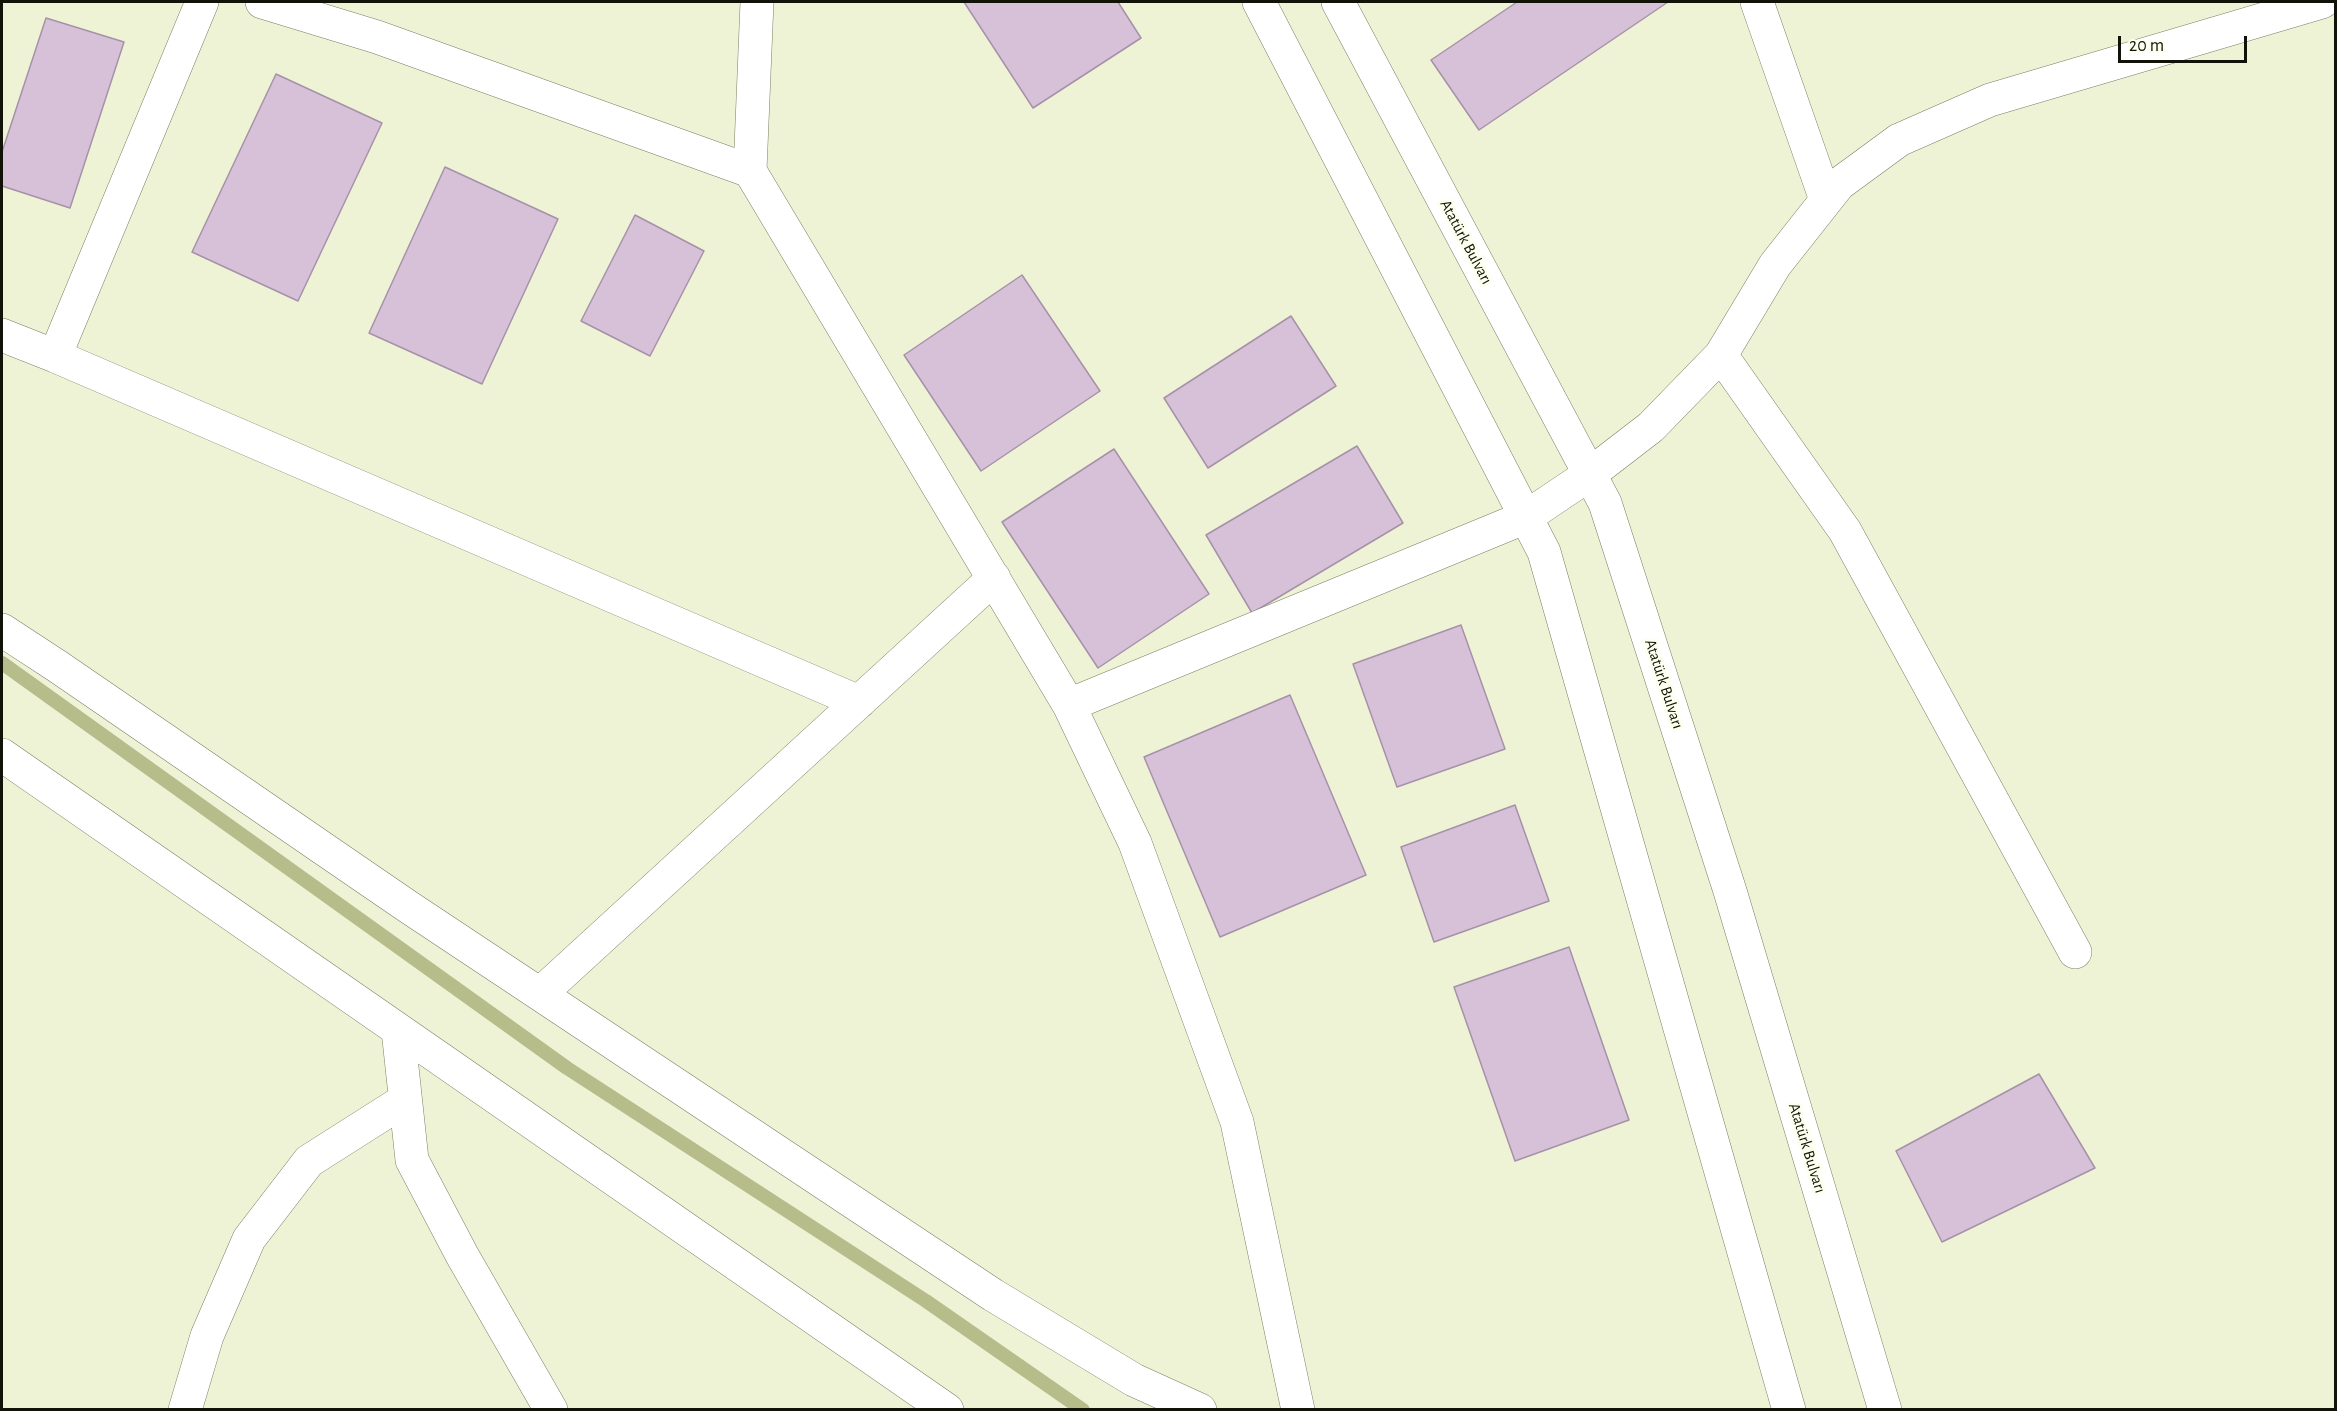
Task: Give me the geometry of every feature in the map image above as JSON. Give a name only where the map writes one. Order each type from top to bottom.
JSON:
[{"type":"street","points":[[55,356],[202,2]]},
{"type":"street","points":[[262,2],[377,37],[750,171]]},
{"type":"street","points":[[757,2],[750,171],[1069,705],[1135,843],[1237,1122],[1298,1410]]},
{"type":"street","points":[[1259,2],[1544,552],[1789,1410]]},
{"type":"street","name":"Atatürk Bulvarı","points":[[1338,2],[1605,503],[1727,880],[1885,1410]]},
{"type":"street","points":[[1757,2],[1826,200]]},
{"type":"street","points":[[1069,705],[1527,517],[1590,474],[1651,428],[1721,355],[1775,265],[1839,184],[1899,140],[1990,100],[2322,2]]},
{"type":"street","points":[[2,335],[859,702]]},
{"type":"street","points":[[1721,355],[1845,531],[2075,952]]},
{"type":"street","points":[[540,994],[994,578]]},
{"type":"street","points":[[2,630],[407,906],[993,1295],[1134,1380],[1200,1410]]},
{"type":"street","points":[[2,755],[947,1410]]},
{"type":"street","points":[[398,1030],[412,1160],[462,1255],[551,1410]]},
{"type":"street","points":[[185,1410],[207,1336],[249,1239],[309,1161],[405,1100]]},
{"type":"building","points":[[964,2],[1118,2],[1141,38],[1033,108]]},
{"type":"building","points":[[1517,2],[1668,2],[1479,130],[1431,60]]},
{"type":"building","points":[[46,18],[124,42],[70,208],[2,186],[2,152]]},
{"type":"building","points":[[276,74],[382,123],[298,301],[192,252]]},
{"type":"building","points":[[445,167],[558,219],[482,384],[369,333]]},
{"type":"building","points":[[635,215],[704,251],[650,356],[581,321]]},
{"type":"building","points":[[1022,275],[1100,391],[981,471],[904,355]]},
{"type":"building","points":[[1291,316],[1336,386],[1208,468],[1164,398]]},
{"type":"building","points":[[1357,446],[1403,523],[1252,613],[1206,535]]},
{"type":"building","points":[[1114,449],[1209,594],[1098,668],[1002,522]]},
{"type":"building","points":[[1461,625],[1505,749],[1397,787],[1353,664]]},
{"type":"building","points":[[1290,695],[1366,875],[1220,937],[1144,757]]},
{"type":"building","points":[[1515,805],[1549,901],[1434,942],[1401,847]]},
{"type":"building","points":[[1569,947],[1629,1120],[1515,1161],[1454,987]]},
{"type":"building","points":[[2039,1074],[2095,1168],[1942,1242],[1896,1151]]},
{"type":"waterway","points":[[2,663],[567,1068],[926,1301],[1083,1410]]}]
